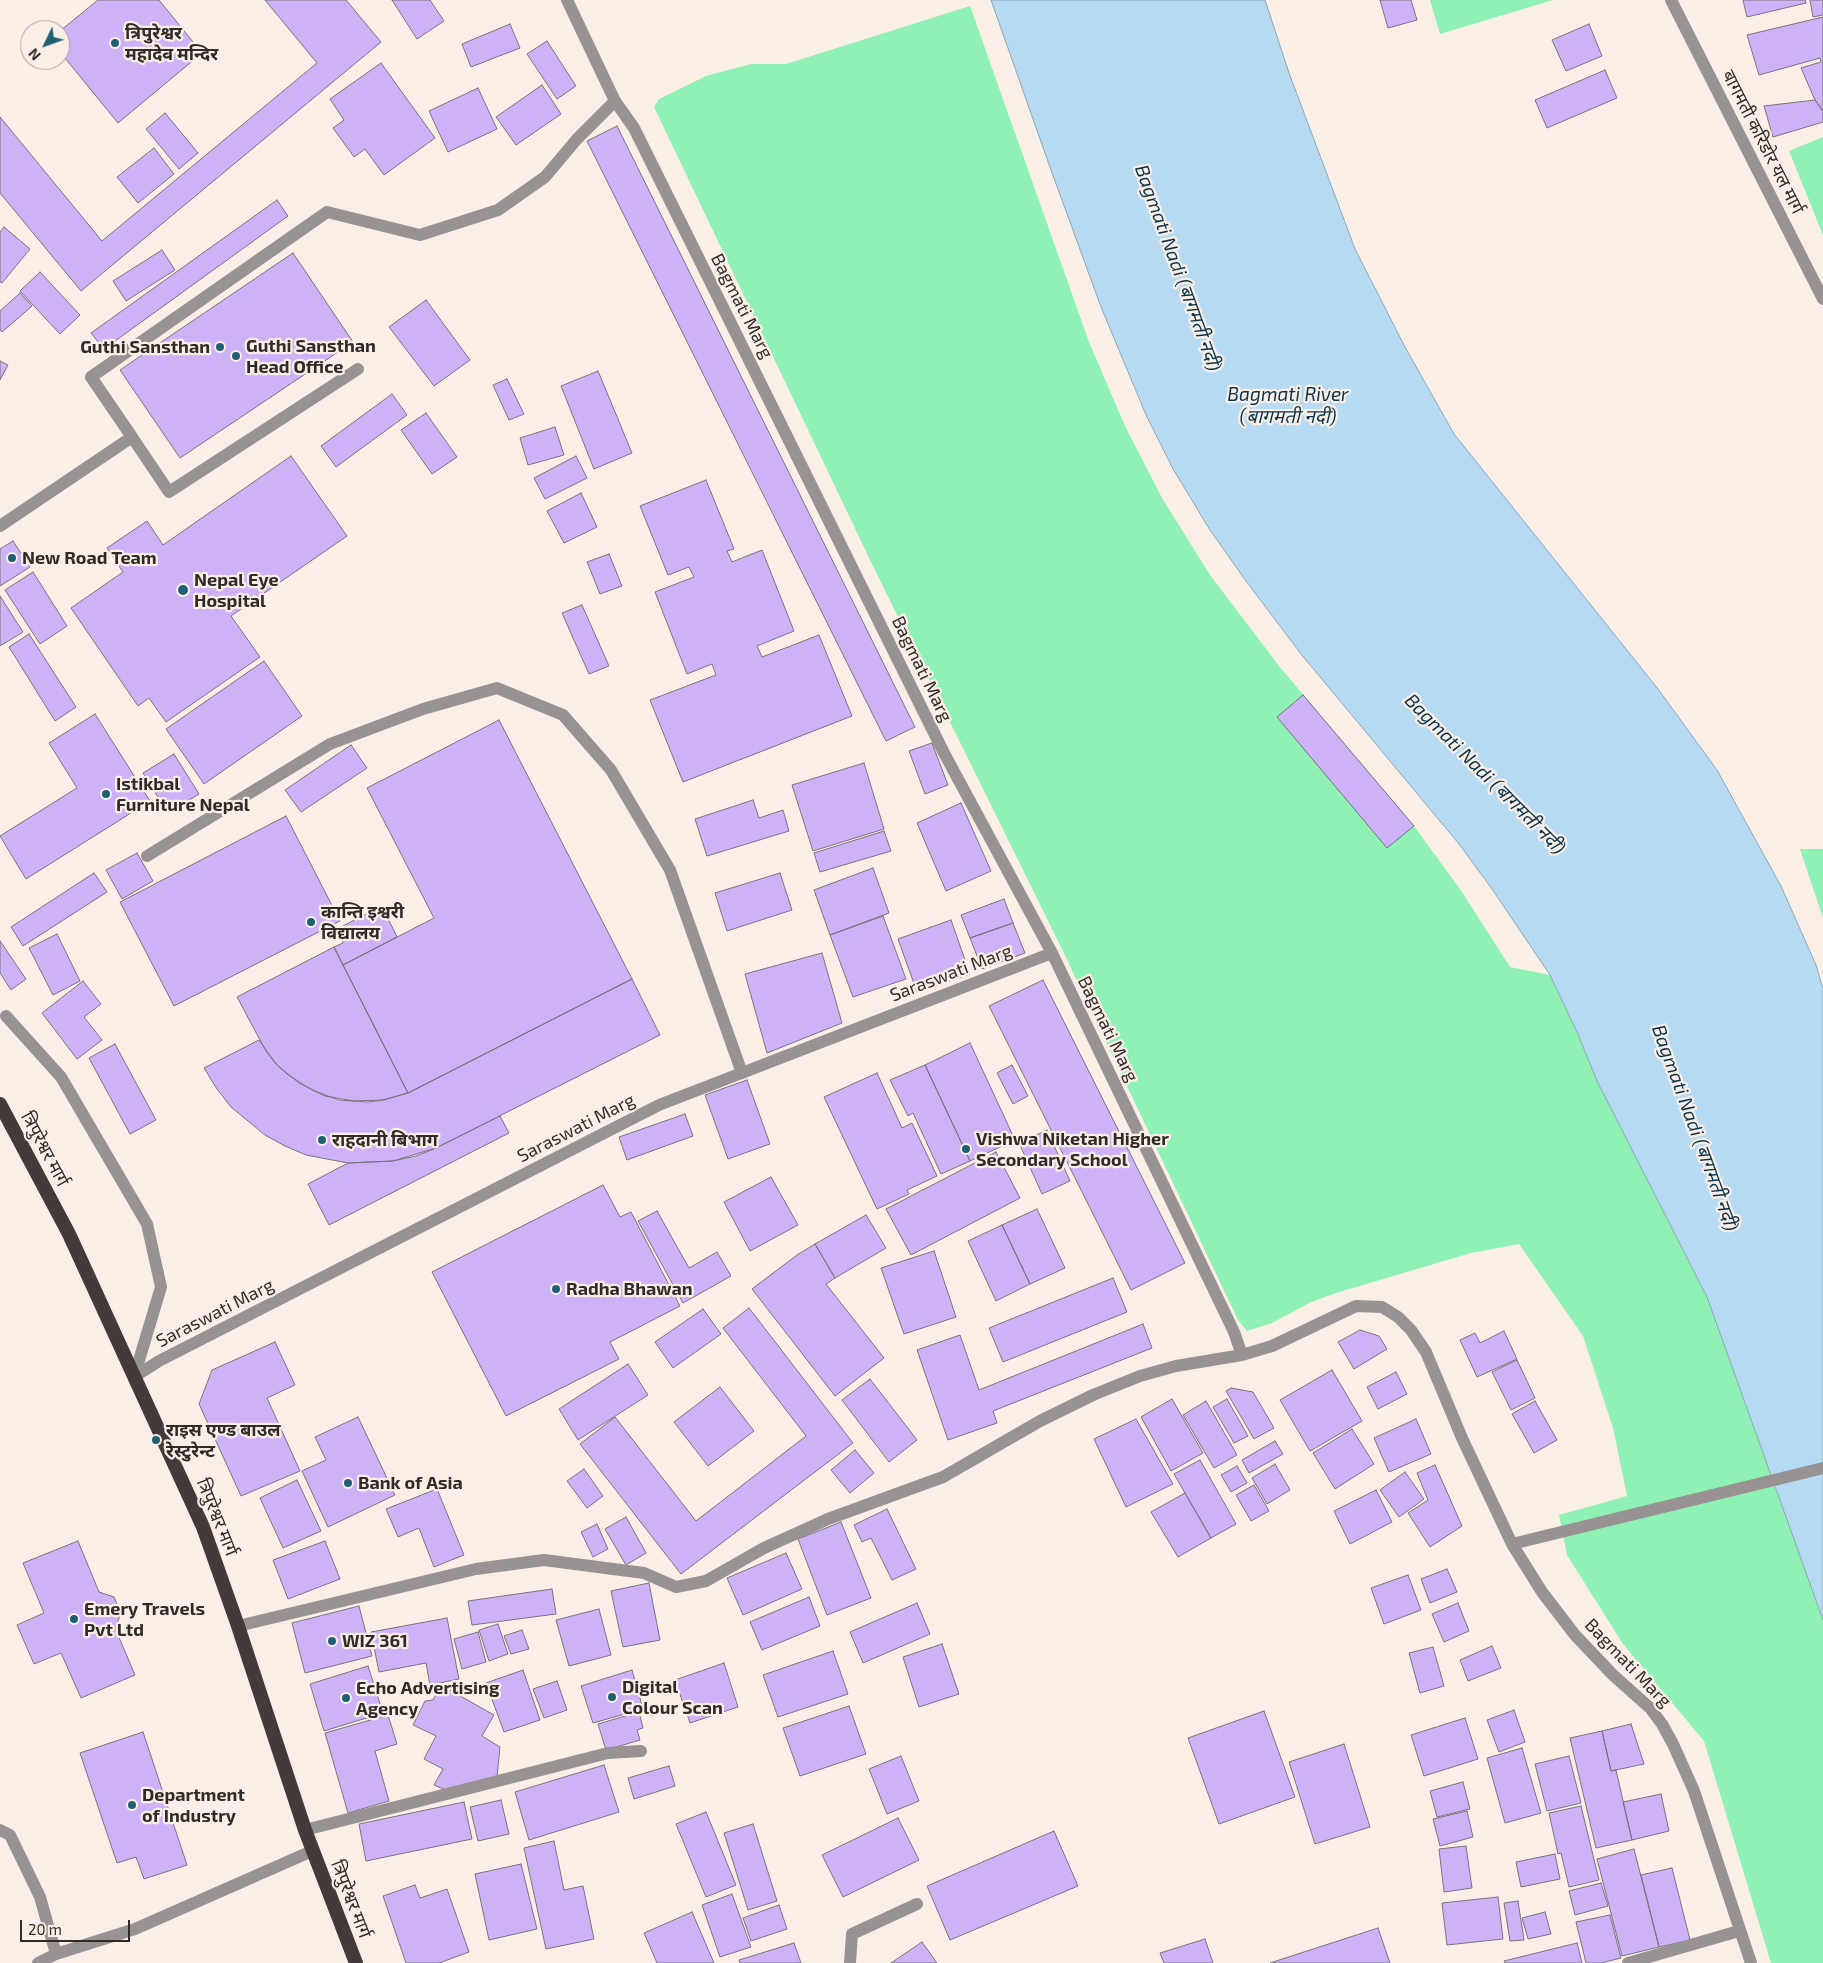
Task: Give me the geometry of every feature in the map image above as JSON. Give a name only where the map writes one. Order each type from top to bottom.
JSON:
[{"type":"highway","name":"त्रिपुरेश्वर मार्ग","points":[[0,1104],[69,1234],[203,1527],[238,1626],[312,1851],[356,1963]]},
{"type":"street","name":"Bagmati Marg","points":[[568,0],[615,101],[634,128],[944,753],[1052,953],[1234,1332],[1242,1355],[1272,1346],[1356,1306],[1382,1307],[1398,1317],[1411,1330],[1426,1352],[1462,1438],[1512,1544],[1542,1592],[1575,1635],[1606,1669],[1650,1708],[1673,1744],[1694,1791],[1712,1840],[1739,1931],[1751,1963]]},
{"type":"street","name":"बागमती करिडोर यल मार्ग","points":[[1671,0],[1823,299]]},
{"type":"street","points":[[358,369],[169,492],[91,377],[327,212],[420,235],[498,210],[544,177],[615,101]]},
{"type":"street","points":[[0,526],[132,437]]},
{"type":"street","points":[[147,856],[330,744],[423,709],[497,688],[563,715],[611,770],[670,870],[742,1073]]},
{"type":"street","name":"Saraswati Marg","points":[[134,1377],[159,1361],[659,1105],[1052,953]]},
{"type":"street","points":[[6,1016],[61,1077],[147,1224],[161,1287],[134,1377]]},
{"type":"street","points":[[238,1626],[277,1615],[476,1569],[544,1560],[644,1573],[676,1587],[706,1581],[764,1548],[828,1519],[943,1477],[1040,1421],[1093,1395],[1140,1376],[1176,1366],[1242,1355]]},
{"type":"street","points":[[1512,1544],[1823,1468]]},
{"type":"street","points":[[305,1830],[608,1753],[641,1751]]},
{"type":"street","points":[[0,1830],[10,1835],[40,1897],[56,1954]]},
{"type":"street","points":[[38,1963],[56,1954],[135,1929],[312,1851]]},
{"type":"street","points":[[850,1963],[852,1934],[917,1904]]},
{"type":"street","points":[[1628,1963],[1739,1931]]},
{"type":"green space","points":[[1430,0],[1553,0],[1440,34]]},
{"type":"green space","points":[[970,6],[1089,342],[1125,426],[1162,498],[1210,575],[1279,666],[1414,826],[1462,892],[1510,967],[1550,975],[1577,1032],[1597,1081],[1707,1297],[1823,1620],[1823,1963],[1771,1963],[1704,1741],[1623,1644],[1567,1555],[1559,1515],[1627,1496],[1613,1428],[1583,1336],[1519,1244],[1471,1253],[1339,1292],[1311,1302],[1272,1323],[1247,1331],[1238,1320],[1060,945],[871,562],[654,107],[659,99],[706,76],[751,64],[786,64]]},
{"type":"green space","points":[[1823,137],[1823,235],[1789,151]]},
{"type":"green space","points":[[1800,849],[1823,849],[1823,918]]},
{"type":"water","name":"Bagmati River (बागमती नदी)","points":[[991,0],[1265,0],[1289,73],[1355,249],[1405,347],[1454,434],[1658,689],[1717,770],[1781,886],[1816,965],[1823,989],[1823,1620],[1707,1297],[1597,1081],[1577,1032],[1550,975],[1459,844],[1301,654],[1246,581],[1210,530],[1173,469],[1146,415],[1101,307]]},
{"type":"building","points":[[98,0],[159,0],[202,53],[118,123],[70,64],[70,23]]},
{"type":"building","points":[[265,0],[346,0],[381,42],[81,291],[0,193],[0,117],[102,241],[317,63]]},
{"type":"building","points":[[392,0],[430,0],[444,21],[417,39]]},
{"type":"building","points":[[1380,0],[1411,0],[1417,20],[1388,28]]},
{"type":"building","points":[[1743,0],[1805,0],[1806,3],[1747,17]]},
{"type":"building","points":[[1810,0],[1823,0],[1823,15],[1813,17]]},
{"type":"building","points":[[1823,17],[1823,111],[1815,100],[1801,68],[1821,62],[1820,58],[1759,75],[1747,35]]},
{"type":"building","points":[[510,24],[520,48],[471,67],[462,44]]},
{"type":"building","points":[[1589,24],[1602,56],[1566,71],[1552,40]]},
{"type":"building","points":[[547,41],[576,86],[557,99],[527,54]]},
{"type":"building","points":[[381,63],[435,138],[384,175],[365,149],[354,157],[333,128],[344,120],[330,99]]},
{"type":"building","points":[[1605,70],[1617,98],[1547,128],[1535,100]]},
{"type":"building","points":[[542,85],[561,114],[516,145],[496,117]]},
{"type":"building","points":[[478,88],[497,129],[448,152],[429,111]]},
{"type":"building","points":[[1815,100],[1823,111],[1823,122],[1773,137],[1764,106]]},
{"type":"building","points":[[165,113],[198,153],[179,169],[146,129]]},
{"type":"building","points":[[617,126],[915,727],[886,741],[587,141]]},
{"type":"building","points":[[154,148],[174,174],[138,203],[117,177]]},
{"type":"building","points":[[277,200],[288,216],[104,349],[91,333]]},
{"type":"building","points":[[4,227],[30,249],[2,283],[0,282],[0,232]]},
{"type":"building","points":[[162,250],[175,270],[126,301],[113,281]]},
{"type":"building","name":"Guthi Sansthan Head Office","points":[[293,253],[353,342],[180,458],[120,370]]},
{"type":"building","points":[[40,272],[80,315],[60,334],[20,291]]},
{"type":"building","points":[[20,293],[32,306],[2,332],[0,330],[0,311]]},
{"type":"building","points":[[426,300],[470,360],[434,386],[389,327]]},
{"type":"building","points":[[0,361],[8,365],[0,380]]},
{"type":"building","points":[[598,371],[632,453],[594,469],[561,386]]},
{"type":"building","points":[[507,379],[524,414],[509,420],[493,385]]},
{"type":"building","points":[[392,394],[407,415],[336,467],[321,446]]},
{"type":"building","points":[[426,413],[457,457],[432,474],[401,430]]},
{"type":"building","points":[[555,427],[564,455],[528,465],[520,438]]},
{"type":"building","name":"Nepal Eye Hospital","points":[[291,456],[347,536],[231,616],[260,657],[166,722],[149,698],[138,706],[71,608],[123,572],[107,548],[147,521],[163,545]]},
{"type":"building","points":[[576,456],[587,478],[545,499],[534,478]]},
{"type":"building","points":[[706,480],[734,549],[727,551],[732,562],[762,550],[794,631],[757,646],[762,657],[819,635],[852,716],[683,782],[650,700],[716,675],[712,664],[687,674],[655,592],[694,577],[689,567],[668,575],[640,506]]},
{"type":"building","points":[[581,493],[597,527],[564,543],[547,511]]},
{"type":"building","name":"New Road Team","points":[[13,541],[30,567],[0,586],[0,549]]},
{"type":"building","points":[[609,554],[622,586],[600,594],[587,562]]},
{"type":"building","points":[[33,572],[67,626],[40,644],[5,590]]},
{"type":"building","name":"New Road Team","points":[[0,596],[23,632],[0,646]]},
{"type":"building","points":[[582,605],[609,666],[589,674],[562,613]]},
{"type":"building","points":[[29,634],[76,707],[55,721],[9,647]]},
{"type":"building","points":[[264,661],[302,716],[204,784],[166,729]]},
{"type":"building","points":[[1303,695],[1414,826],[1387,848],[1277,717]]},
{"type":"building","name":"Istikbal Furniture Nepal","points":[[95,714],[150,801],[26,879],[0,836],[77,788],[49,743]]},
{"type":"building","points":[[499,720],[632,979],[408,1093],[343,965],[434,918],[367,788]]},
{"type":"building","points":[[932,743],[948,785],[925,794],[909,751]]},
{"type":"building","points":[[351,745],[367,768],[301,812],[285,790]]},
{"type":"building","points":[[174,754],[199,794],[168,813],[143,773]]},
{"type":"building","points":[[864,763],[884,829],[813,851],[792,785]]},
{"type":"building","points":[[753,800],[759,818],[783,810],[789,831],[707,856],[695,819]]},
{"type":"building","points":[[961,803],[991,871],[946,891],[917,823]]},
{"type":"building","points":[[286,816],[340,921],[174,1006],[120,902]]},
{"type":"building","points":[[884,831],[891,851],[820,872],[814,853]]},
{"type":"building","points":[[137,853],[153,881],[122,899],[106,870]]},
{"type":"building","points":[[873,868],[889,913],[830,935],[814,890]]},
{"type":"building","points":[[94,873],[107,892],[23,946],[11,927]]},
{"type":"building","points":[[780,873],[792,910],[727,931],[715,893]]},
{"type":"building","points":[[1004,899],[1013,923],[970,938],[961,915]]},
{"type":"building","points":[[382,906],[397,937],[343,965],[334,947],[343,943],[337,929]]},
{"type":"building","points":[[883,916],[906,979],[853,997],[830,935]]},
{"type":"building","points":[[951,920],[970,974],[917,992],[898,939]]},
{"type":"building","points":[[1013,923],[1025,953],[982,969],[970,938]]},
{"type":"building","points":[[57,934],[80,981],[53,995],[29,948]]},
{"type":"building","points":[[0,941],[26,979],[11,990],[0,973]]},
{"type":"building","points":[[334,947],[408,1093],[383,1100],[354,1101],[325,1096],[299,1083],[277,1065],[267,1053],[237,997]]},
{"type":"building","points":[[822,953],[842,1023],[767,1053],[745,974]]},
{"type":"building","points":[[632,979],[660,1035],[436,1148],[393,1161],[348,1163],[306,1155],[285,1146],[265,1135],[231,1107],[204,1068],[259,1040],[277,1065],[287,1074],[312,1090],[339,1100],[368,1102],[383,1100],[408,1093]]},
{"type":"building","points":[[1043,980],[1185,1263],[1131,1290],[989,1006]]},
{"type":"building","points":[[83,981],[101,1004],[84,1017],[102,1040],[77,1059],[42,1013]]},
{"type":"building","points":[[970,1043],[1015,1140],[970,1161],[925,1065]]},
{"type":"building","points":[[115,1044],[156,1120],[130,1134],[89,1058]]},
{"type":"building","points":[[925,1065],[970,1161],[941,1174],[913,1113],[908,1116],[890,1080]]},
{"type":"building","points":[[1012,1065],[1028,1096],[1013,1104],[997,1073]]},
{"type":"building","points":[[877,1073],[902,1128],[912,1123],[937,1176],[907,1190],[909,1194],[877,1209],[824,1097]]},
{"type":"building","points":[[747,1080],[770,1144],[728,1159],[705,1095]]},
{"type":"building","points":[[685,1114],[693,1136],[627,1160],[619,1137]]},
{"type":"building","points":[[500,1116],[509,1133],[329,1225],[308,1184],[348,1163],[393,1161],[416,1156]]},
{"type":"building","points":[[1047,1130],[1070,1181],[1042,1194],[1019,1143]]},
{"type":"building","points":[[996,1152],[1020,1198],[911,1255],[886,1209]]},
{"type":"building","points":[[771,1177],[798,1225],[750,1251],[724,1202]]},
{"type":"building","name":"Radha Bhawan","points":[[603,1185],[620,1217],[631,1212],[680,1306],[610,1342],[619,1359],[506,1416],[432,1272]]},
{"type":"building","points":[[1037,1209],[1065,1268],[1030,1284],[1002,1225]]},
{"type":"building","points":[[657,1211],[689,1268],[717,1252],[731,1276],[683,1303],[638,1221]]},
{"type":"building","points":[[866,1215],[886,1248],[835,1278],[815,1244]]},
{"type":"building","points":[[1002,1225],[1030,1284],[996,1301],[968,1241]]},
{"type":"building","points":[[815,1244],[835,1278],[826,1284],[884,1358],[835,1396],[752,1289],[797,1255]]},
{"type":"building","points":[[934,1251],[956,1317],[904,1334],[881,1268]]},
{"type":"building","points":[[1113,1278],[1127,1312],[1003,1362],[989,1328]]},
{"type":"building","points":[[749,1308],[853,1443],[681,1574],[580,1444],[615,1417],[696,1521],[806,1436],[723,1328]]},
{"type":"building","points":[[703,1309],[721,1334],[673,1368],[655,1342]]},
{"type":"building","points":[[1143,1324],[1152,1348],[993,1411],[997,1423],[948,1440],[917,1350],[960,1335],[979,1390]]},
{"type":"building","points":[[1360,1330],[1379,1336],[1387,1349],[1354,1369],[1338,1342]]},
{"type":"building","points":[[1504,1331],[1517,1359],[1477,1377],[1460,1340],[1475,1333],[1480,1343]]},
{"type":"building","points":[[275,1342],[295,1385],[267,1398],[300,1471],[241,1496],[199,1404],[212,1370]]},
{"type":"building","points":[[1517,1360],[1535,1398],[1511,1410],[1492,1372]]},
{"type":"building","points":[[628,1364],[648,1395],[578,1440],[559,1409]]},
{"type":"building","points":[[1332,1370],[1362,1421],[1310,1451],[1280,1400]]},
{"type":"building","points":[[1396,1372],[1407,1394],[1378,1409],[1367,1387]]},
{"type":"building","points":[[870,1379],[917,1440],[889,1462],[842,1400]]},
{"type":"building","points":[[720,1387],[754,1431],[708,1466],[674,1422]]},
{"type":"building","points":[[1231,1388],[1253,1392],[1274,1428],[1254,1439],[1226,1391]]},
{"type":"building","points":[[1172,1399],[1203,1453],[1171,1471],[1141,1417]]},
{"type":"building","points":[[1227,1399],[1248,1436],[1234,1443],[1213,1407]]},
{"type":"building","points":[[1206,1401],[1237,1455],[1214,1468],[1183,1415]]},
{"type":"building","points":[[1535,1401],[1557,1440],[1534,1453],[1512,1414]]},
{"type":"building","name":"Bank of Asia","points":[[358,1417],[395,1495],[328,1527],[302,1471],[326,1460],[315,1437]]},
{"type":"building","points":[[1136,1419],[1173,1484],[1126,1507],[1094,1439]]},
{"type":"building","points":[[1416,1419],[1431,1454],[1389,1472],[1374,1438]]},
{"type":"building","points":[[1352,1429],[1374,1464],[1335,1489],[1313,1453]]},
{"type":"building","points":[[1275,1441],[1283,1454],[1249,1473],[1242,1460]]},
{"type":"building","points":[[855,1450],[874,1473],[850,1493],[831,1470]]},
{"type":"building","points":[[1200,1460],[1236,1524],[1211,1538],[1174,1474]]},
{"type":"building","points":[[1275,1464],[1290,1490],[1267,1504],[1252,1478]]},
{"type":"building","points":[[1435,1465],[1462,1526],[1430,1547],[1408,1513],[1428,1500],[1417,1473]]},
{"type":"building","points":[[1237,1466],[1247,1483],[1231,1492],[1221,1475]]},
{"type":"building","points":[[584,1469],[603,1496],[587,1508],[567,1481]]},
{"type":"building","points":[[1405,1472],[1424,1499],[1399,1517],[1380,1490]]},
{"type":"building","points":[[297,1480],[321,1531],[283,1548],[260,1498]]},
{"type":"building","points":[[1254,1485],[1269,1511],[1251,1521],[1236,1495]]},
{"type":"building","points":[[437,1489],[464,1555],[434,1567],[419,1528],[398,1537],[386,1509]]},
{"type":"building","points":[[1376,1490],[1392,1522],[1350,1544],[1334,1511]]},
{"type":"building","points":[[1185,1493],[1211,1538],[1178,1557],[1151,1512]]},
{"type":"building","points":[[887,1509],[916,1569],[892,1580],[871,1538],[862,1542],[854,1525]]},
{"type":"building","points":[[626,1517],[646,1553],[626,1565],[605,1529]]},
{"type":"building","points":[[841,1522],[871,1598],[827,1615],[798,1539]]},
{"type":"building","points":[[597,1524],[608,1549],[593,1557],[581,1532]]},
{"type":"building","name":"Emery Travels Pvt Ltd","points":[[78,1541],[99,1592],[114,1597],[121,1613],[115,1628],[135,1675],[81,1698],[61,1653],[34,1664],[17,1625],[44,1613],[23,1563]]},
{"type":"building","points":[[325,1541],[340,1579],[288,1599],[273,1560]]},
{"type":"building","points":[[786,1553],[802,1589],[743,1615],[727,1578]]},
{"type":"building","points":[[1447,1569],[1457,1592],[1430,1603],[1421,1579]]},
{"type":"building","points":[[1408,1575],[1421,1610],[1384,1624],[1371,1588]]},
{"type":"building","points":[[649,1583],[660,1640],[623,1647],[611,1591]]},
{"type":"building","points":[[552,1589],[556,1614],[472,1625],[468,1601]]},
{"type":"building","points":[[809,1597],[820,1626],[762,1650],[750,1622]]},
{"type":"building","points":[[917,1603],[930,1634],[863,1663],[850,1632]]},
{"type":"building","points":[[1458,1603],[1469,1631],[1444,1642],[1432,1614]]},
{"type":"building","name":"WIZ 361","points":[[359,1606],[372,1656],[305,1673],[292,1623]]},
{"type":"building","points":[[599,1609],[611,1655],[569,1666],[556,1620]]},
{"type":"building","points":[[447,1618],[459,1679],[430,1685],[426,1663],[379,1672],[371,1632]]},
{"type":"building","points":[[498,1624],[508,1654],[489,1661],[479,1630]]},
{"type":"building","points":[[522,1630],[529,1649],[511,1654],[504,1636]]},
{"type":"building","points":[[478,1632],[486,1662],[462,1669],[454,1639]]},
{"type":"building","points":[[942,1644],[959,1694],[919,1707],[903,1657]]},
{"type":"building","points":[[1492,1646],[1501,1668],[1468,1681],[1460,1660]]},
{"type":"building","points":[[1433,1647],[1444,1686],[1420,1693],[1409,1653]]},
{"type":"building","points":[[833,1651],[848,1694],[778,1717],[763,1675]]},
{"type":"building","points":[[724,1663],[738,1707],[690,1723],[675,1680]]},
{"type":"building","name":"Echo Advertising Agency","points":[[368,1666],[383,1713],[324,1731],[310,1684]]},
{"type":"building","points":[[523,1670],[540,1720],[504,1732],[486,1683]]},
{"type":"building","name":"Digital Colour Scan","points":[[632,1670],[643,1709],[593,1723],[581,1686]]},
{"type":"building","points":[[557,1681],[567,1710],[544,1718],[533,1689]]},
{"type":"building","points":[[441,1685],[494,1715],[482,1736],[500,1747],[497,1777],[448,1791],[434,1785],[443,1769],[424,1759],[436,1736],[413,1725],[425,1701],[433,1700]]},
{"type":"building","points":[[849,1706],[866,1754],[800,1776],[783,1728]]},
{"type":"building","points":[[1514,1710],[1525,1742],[1499,1752],[1487,1720]]},
{"type":"building","points":[[1264,1711],[1295,1797],[1219,1824],[1188,1738]]},
{"type":"building","points":[[639,1712],[643,1728],[637,1730],[640,1740],[606,1750],[598,1724]]},
{"type":"building","points":[[388,1715],[397,1744],[375,1751],[389,1801],[348,1813],[325,1733]]},
{"type":"building","points":[[1465,1718],[1478,1759],[1424,1776],[1411,1735]]},
{"type":"building","points":[[1631,1724],[1644,1764],[1611,1771],[1602,1731]]},
{"type":"building","points":[[1602,1731],[1611,1771],[1616,1770],[1632,1840],[1596,1848],[1570,1738]]},
{"type":"building","name":"Department of Industry","points":[[143,1732],[187,1865],[144,1879],[136,1857],[117,1863],[80,1753]]},
{"type":"building","points":[[1344,1744],[1370,1827],[1315,1844],[1289,1762]]},
{"type":"building","points":[[1522,1748],[1541,1813],[1505,1823],[1487,1758]]},
{"type":"building","points":[[901,1756],[919,1801],[887,1814],[869,1769]]},
{"type":"building","points":[[1569,1756],[1581,1803],[1547,1811],[1535,1764]]},
{"type":"building","points":[[604,1765],[619,1812],[529,1840],[515,1792]]},
{"type":"building","points":[[669,1766],[675,1786],[634,1799],[628,1778]]},
{"type":"building","points":[[1463,1782],[1470,1809],[1437,1817],[1430,1791]]},
{"type":"building","points":[[1661,1794],[1669,1831],[1632,1840],[1623,1802]]},
{"type":"building","points":[[501,1800],[509,1834],[478,1841],[470,1807]]},
{"type":"building","points":[[464,1802],[472,1839],[366,1861],[359,1824]]},
{"type":"building","points":[[1581,1806],[1599,1880],[1569,1887],[1561,1853],[1558,1854],[1549,1813]]},
{"type":"building","points":[[1467,1811],[1473,1837],[1440,1846],[1433,1819]]},
{"type":"building","points":[[706,1812],[736,1885],[706,1897],[676,1824]]},
{"type":"building","points":[[898,1818],[919,1860],[843,1897],[822,1855]]},
{"type":"building","points":[[753,1824],[777,1901],[748,1910],[724,1833]]},
{"type":"building","points":[[1054,1831],[1078,1886],[950,1940],[927,1886]]},
{"type":"building","points":[[554,1841],[564,1890],[583,1886],[594,1939],[546,1949],[524,1848]]},
{"type":"building","points":[[1466,1846],[1472,1888],[1444,1892],[1439,1849]]},
{"type":"building","points":[[1634,1849],[1659,1947],[1622,1956],[1597,1859]]},
{"type":"building","points":[[1555,1854],[1560,1879],[1521,1887],[1516,1862]]},
{"type":"building","points":[[521,1864],[537,1929],[489,1940],[475,1874]]},
{"type":"building","points":[[1672,1868],[1690,1940],[1659,1947],[1641,1875]]},
{"type":"building","points":[[1601,1883],[1608,1906],[1575,1915],[1569,1891]]},
{"type":"building","points":[[415,1885],[420,1898],[447,1889],[469,1952],[439,1963],[406,1963],[383,1896]]},
{"type":"building","points":[[732,1894],[751,1947],[720,1957],[702,1905]]},
{"type":"building","points":[[1498,1897],[1503,1939],[1447,1945],[1442,1903]]},
{"type":"building","points":[[1518,1901],[1524,1940],[1510,1941],[1504,1903]]},
{"type":"building","points":[[779,1905],[787,1929],[751,1941],[743,1918]]},
{"type":"building","points":[[692,1912],[714,1963],[657,1963],[644,1933]]},
{"type":"building","points":[[1545,1912],[1551,1934],[1528,1939],[1522,1918]]},
{"type":"building","points":[[1610,1915],[1621,1958],[1601,1963],[1586,1963],[1576,1922]]},
{"type":"building","points":[[1378,1928],[1390,1963],[1270,1963]]},
{"type":"building","points":[[1205,1939],[1213,1963],[1164,1963],[1160,1953]]},
{"type":"building","points":[[922,1942],[937,1963],[891,1963]]},
{"type":"building","points":[[794,1943],[801,1963],[740,1963],[739,1960]]},
{"type":"building","points":[[1577,1943],[1582,1963],[1505,1963],[1504,1961]]},
{"type":"place","name":"त्रिपुरेश्वर महादेव मन्दिर","points":[[115,43]]},
{"type":"place","name":"Guthi Sansthan","points":[[220,347]]},
{"type":"place","name":"Guthi Sansthan Head Office","points":[[236,356]]},
{"type":"place","name":"New Road Team","points":[[12,558]]},
{"type":"place","name":"Nepal Eye Hospital","points":[[183,590]]},
{"type":"place","name":"Istikbal Furniture Nepal","points":[[106,794]]},
{"type":"place","name":"कान्ति इश्वरी विद्यालय","points":[[311,922]]},
{"type":"place","name":"राहदानी बिभाग","points":[[322,1140]]},
{"type":"place","name":"Vishwa Niketan Higher Secondary School","points":[[966,1149]]},
{"type":"place","name":"Radha Bhawan","points":[[556,1289]]},
{"type":"place","name":"राइस एण्ड बाउल रेस्टुरेन्ट","points":[[156,1440]]},
{"type":"place","name":"Bank of Asia","points":[[348,1483]]},
{"type":"place","name":"Emery Travels Pvt Ltd","points":[[74,1619]]},
{"type":"place","name":"WIZ 361","points":[[332,1641]]},
{"type":"place","name":"Digital Colour Scan","points":[[612,1697]]},
{"type":"place","name":"Echo Advertising Agency","points":[[346,1698]]},
{"type":"place","name":"Department of Industry","points":[[132,1805]]},
{"type":"water label","name":"Bagmati Nadi (बागमती नदी)","points":[[1178,268]]},
{"type":"water label","name":"Bagmati Nadi (बागमती नदी)","points":[[1485,774]]},
{"type":"water label","name":"Bagmati Nadi (बागमती नदी)","points":[[1695,1128]]}]
